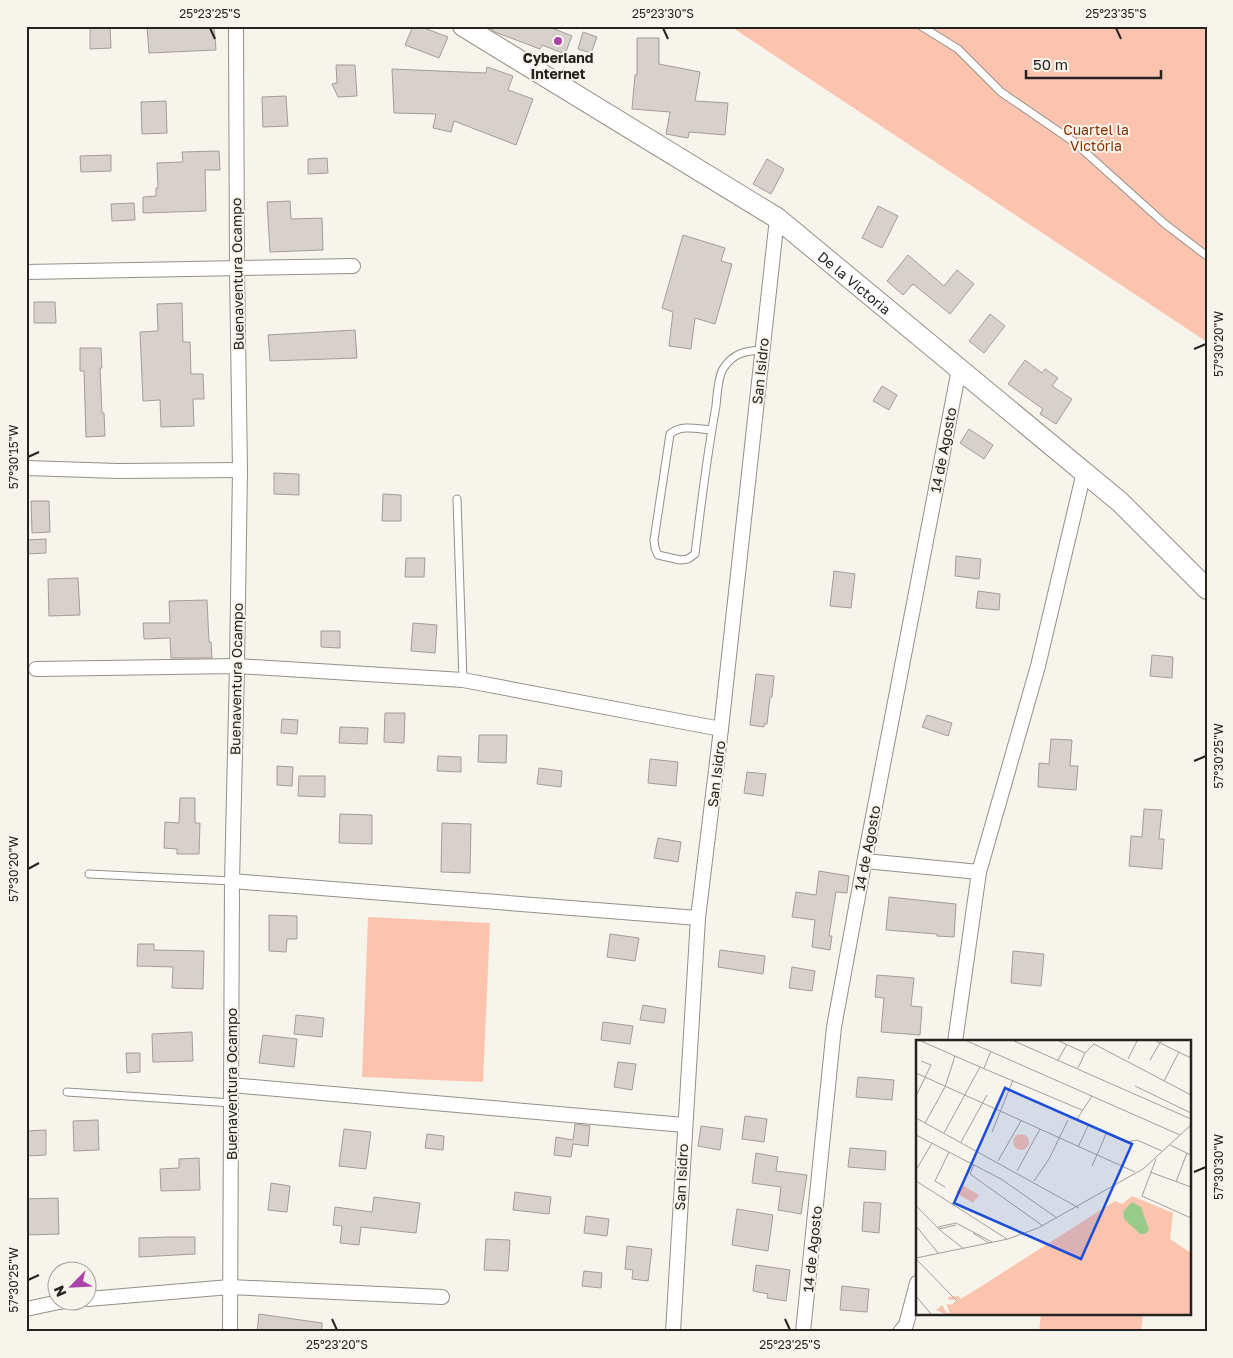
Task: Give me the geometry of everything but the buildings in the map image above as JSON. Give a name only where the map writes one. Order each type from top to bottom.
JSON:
[{"type":"main road","name":"De la Victoria","points":[[463,26],[777,218],[1120,502],[1207,589]]},
{"type":"street","name":"Buenaventura Ocampo","points":[[230,1332],[232,881],[240,470],[236,268],[236,26]]},
{"type":"street","name":"San Isidro","points":[[672,1332],[698,918],[721,729],[777,218]]},
{"type":"street","points":[[26,272],[353,266]]},
{"type":"street","name":"14 de Agosto","points":[[803,1332],[834,1027],[959,369]]},
{"type":"street","points":[[26,468],[118,471],[240,470]]},
{"type":"street","points":[[956,1040],[979,872],[1038,666],[1084,472]]},
{"type":"street","points":[[36,669],[237,666],[463,680],[721,729]]},
{"type":"street","points":[[865,861],[979,872]]},
{"type":"street","points":[[232,881],[698,918]]},
{"type":"street","points":[[231,1085],[684,1125]]},
{"type":"street","points":[[900,1332],[906,1325],[916,1286]]},
{"type":"street","points":[[98,1298],[230,1287],[442,1297]]},
{"type":"street","points":[[26,1309],[48,1304]]},
{"type":"lane","points":[[921,26],[958,49],[1001,92],[1074,142],[1165,224],[1207,256]]},
{"type":"lane","points":[[712,430],[682,428],[670,434],[654,540],[658,555],[680,560],[688,559],[695,554],[721,371],[727,363],[745,351],[762,350]]},
{"type":"lane","points":[[458,500],[463,680]]},
{"type":"lane","points":[[90,874],[232,881]]},
{"type":"lane","points":[[67,1092],[232,1103]]},
{"type":"green space","name":"Cuartel la Victória","points":[[730,26],[1207,26],[1207,342]]},
{"type":"green space","points":[[368,917],[490,923],[483,1082],[362,1077]]},
{"type":"green space","points":[[1041,1316],[1143,1316],[1141,1332],[1039,1332]]},
{"type":"place","name":"Cyberland Internet","points":[[558,41]]}]
